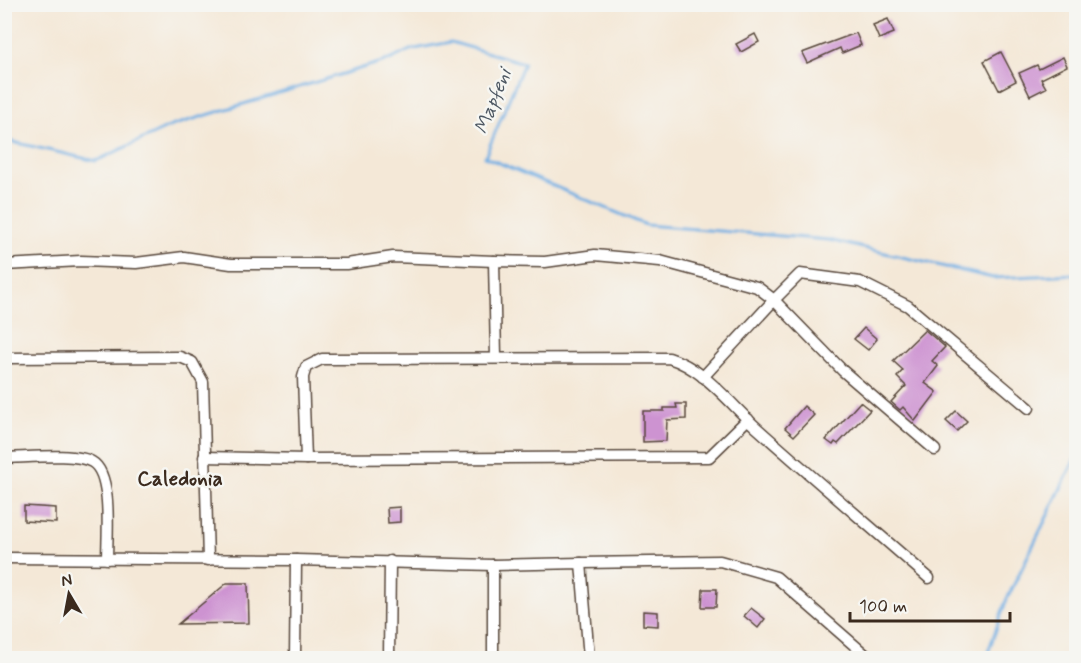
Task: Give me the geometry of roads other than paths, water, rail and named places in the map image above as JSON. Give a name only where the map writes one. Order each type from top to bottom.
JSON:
[{"type":"street","points":[[4,265],[81,261],[136,263],[184,257],[231,264],[347,264],[393,257],[545,262],[594,255],[660,261],[757,287],[774,300],[843,371],[935,450]]},
{"type":"street","points":[[494,261],[496,357]]},
{"type":"street","points":[[703,377],[800,274],[860,282],[908,306],[1029,408]]},
{"type":"street","points":[[4,358],[188,359],[196,367],[203,382],[208,560]]},
{"type":"street","points":[[306,459],[303,377],[306,367],[322,359],[669,358],[684,363],[703,377],[929,578]]},
{"type":"street","points":[[204,457],[306,459],[709,457],[748,419]]},
{"type":"street","points":[[4,458],[79,458],[91,461],[98,468],[106,488],[107,559]]},
{"type":"street","points":[[4,558],[390,561],[494,565],[720,561],[776,577],[869,658]]},
{"type":"street","points":[[295,658],[296,560]]},
{"type":"street","points":[[389,658],[390,561]]},
{"type":"street","points":[[581,563],[589,658]]},
{"type":"street","points":[[493,658],[494,565]]},
{"type":"waterway","name":"Mapfeni","points":[[4,140],[96,161],[171,126],[392,59],[410,50],[451,42],[524,63],[485,157],[646,225],[829,240],[993,278],[1076,274]]},
{"type":"waterway","points":[[986,658],[1006,601],[1076,457]]},
{"type":"district","name":"Caledonia","points":[[180,478]]}]
